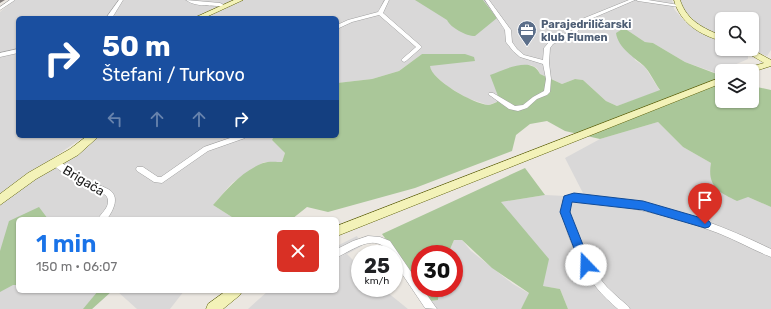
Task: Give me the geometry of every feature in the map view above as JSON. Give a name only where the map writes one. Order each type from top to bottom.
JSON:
[{"type":"main road","points":[[202,16],[240,0]]},
{"type":"main road","points":[[678,3],[684,17],[692,24],[715,36]]},
{"type":"main road","points":[[758,56],[771,63]]},
{"type":"main road","points":[[759,66],[771,63]]},
{"type":"main road","points":[[339,230],[715,83]]},
{"type":"main road","points":[[0,200],[32,176],[74,152],[92,138]]},
{"type":"main road","points":[[213,309],[233,293]]},
{"type":"street","points":[[0,9],[12,0]]},
{"type":"street","points":[[110,16],[121,0]]},
{"type":"street","points":[[188,0],[192,2],[224,6]]},
{"type":"street","points":[[339,26],[350,21],[380,13],[387,0]]},
{"type":"street","points":[[487,0],[508,30],[509,42],[515,50],[522,56],[546,63]]},
{"type":"street","points":[[491,94],[512,107],[518,109],[525,108],[535,98],[545,94],[548,90],[546,63],[547,48],[551,43],[575,31],[584,20],[633,0]]},
{"type":"street","points":[[638,0],[678,3]]},
{"type":"street","points":[[380,13],[419,47],[404,60]]},
{"type":"street","points":[[0,55],[16,51]]},
{"type":"street","points":[[140,169],[157,180],[162,180],[206,149],[238,138]]},
{"type":"street","name":"Brigača","points":[[56,163],[92,187],[107,192],[111,196],[108,212],[104,217]]},
{"type":"street","points":[[625,309],[604,290],[586,265],[565,212],[567,199],[574,197],[643,205],[679,215],[740,237],[771,253]]},
{"type":"street","points":[[339,252],[366,240],[378,238],[387,244],[428,306],[432,309]]},
{"type":"shaded area","points":[[14,0],[237,0],[198,16],[16,16],[16,138],[82,138],[0,194],[0,12]]},
{"type":"shaded area","points":[[243,0],[672,0],[674,9],[687,24],[715,38],[715,56],[748,56],[748,59],[737,64],[715,64],[715,73],[685,62],[653,43],[645,42],[624,28],[635,60],[645,67],[660,91],[617,106],[606,101],[583,80],[575,79],[562,84],[540,74],[537,68],[531,65],[516,66],[498,96],[497,102],[488,105],[467,98],[447,86],[430,71],[422,54],[399,71],[372,79],[339,83],[339,16],[207,16]]},
{"type":"shaded area","points":[[680,0],[771,0],[771,50],[767,56],[759,53],[759,12],[715,12],[715,34],[691,22],[683,14]]},
{"type":"shaded area","points":[[658,122],[683,147],[711,163],[748,197],[771,207],[771,309],[568,309],[560,289],[542,286],[501,202],[545,195],[585,197],[565,158],[600,139]]},
{"type":"shaded area","points":[[97,138],[273,138],[272,140],[285,153],[282,162],[264,162],[232,183],[213,205],[232,217],[16,217],[16,293],[110,293],[92,309],[0,309],[0,205],[12,194]]},
{"type":"shaded area","points":[[357,236],[362,245],[351,245],[351,252],[347,254],[351,258],[351,297],[393,297],[408,309],[248,309],[266,293],[339,293],[339,245]]},
{"type":"shaded area","points":[[454,240],[462,240],[471,251],[513,284],[530,294],[521,309],[425,309],[430,301],[438,300],[438,297],[463,297],[463,245],[452,245]]},
{"type":"shaded area","points":[[119,293],[182,293],[170,309],[137,309]]},
{"type":"green space","points":[[415,0],[483,0],[497,18],[475,36],[471,36],[455,29],[447,20]]},
{"type":"green space","points":[[624,28],[645,42],[653,43],[685,62],[715,73],[715,108],[759,108],[759,87],[771,90],[771,207],[748,197],[737,201],[719,191],[712,183],[710,171],[711,163],[683,147],[658,122],[600,139],[565,131],[547,121],[530,124],[516,135],[512,151],[415,188],[328,212],[307,207],[294,217],[232,217],[213,205],[235,181],[255,166],[265,162],[282,162],[285,153],[272,140],[273,138],[339,138],[339,83],[372,79],[399,71],[422,54],[465,54],[474,57],[475,61],[430,66],[432,72],[445,84],[464,96],[488,105],[497,102],[498,96],[490,75],[510,67],[524,65],[531,65],[536,68],[540,74],[562,84],[575,79],[583,80],[606,101],[617,106],[660,90],[646,68],[623,48],[617,38],[616,33]]},
{"type":"green space","points":[[525,168],[545,195],[501,202],[549,259],[543,286],[560,289],[568,309],[521,309],[529,293],[492,268],[462,240],[454,240],[452,245],[411,245],[411,274],[403,263],[403,245],[390,245],[382,234]]},
{"type":"green space","points":[[39,207],[46,217],[18,217]]},
{"type":"green space","points":[[16,218],[16,285],[13,285],[0,292],[0,251],[9,221]]},
{"type":"green space","points":[[96,293],[110,293],[92,309],[83,309]]},
{"type":"green space","points":[[427,297],[438,297],[438,300],[430,301]]},
{"type":"place","name":"Parajedriličarski klub Flumen","points":[[527,47]]},
{"type":"route","points":[[586,265],[565,212],[565,204],[567,199],[574,197],[643,205],[705,224]]}]
